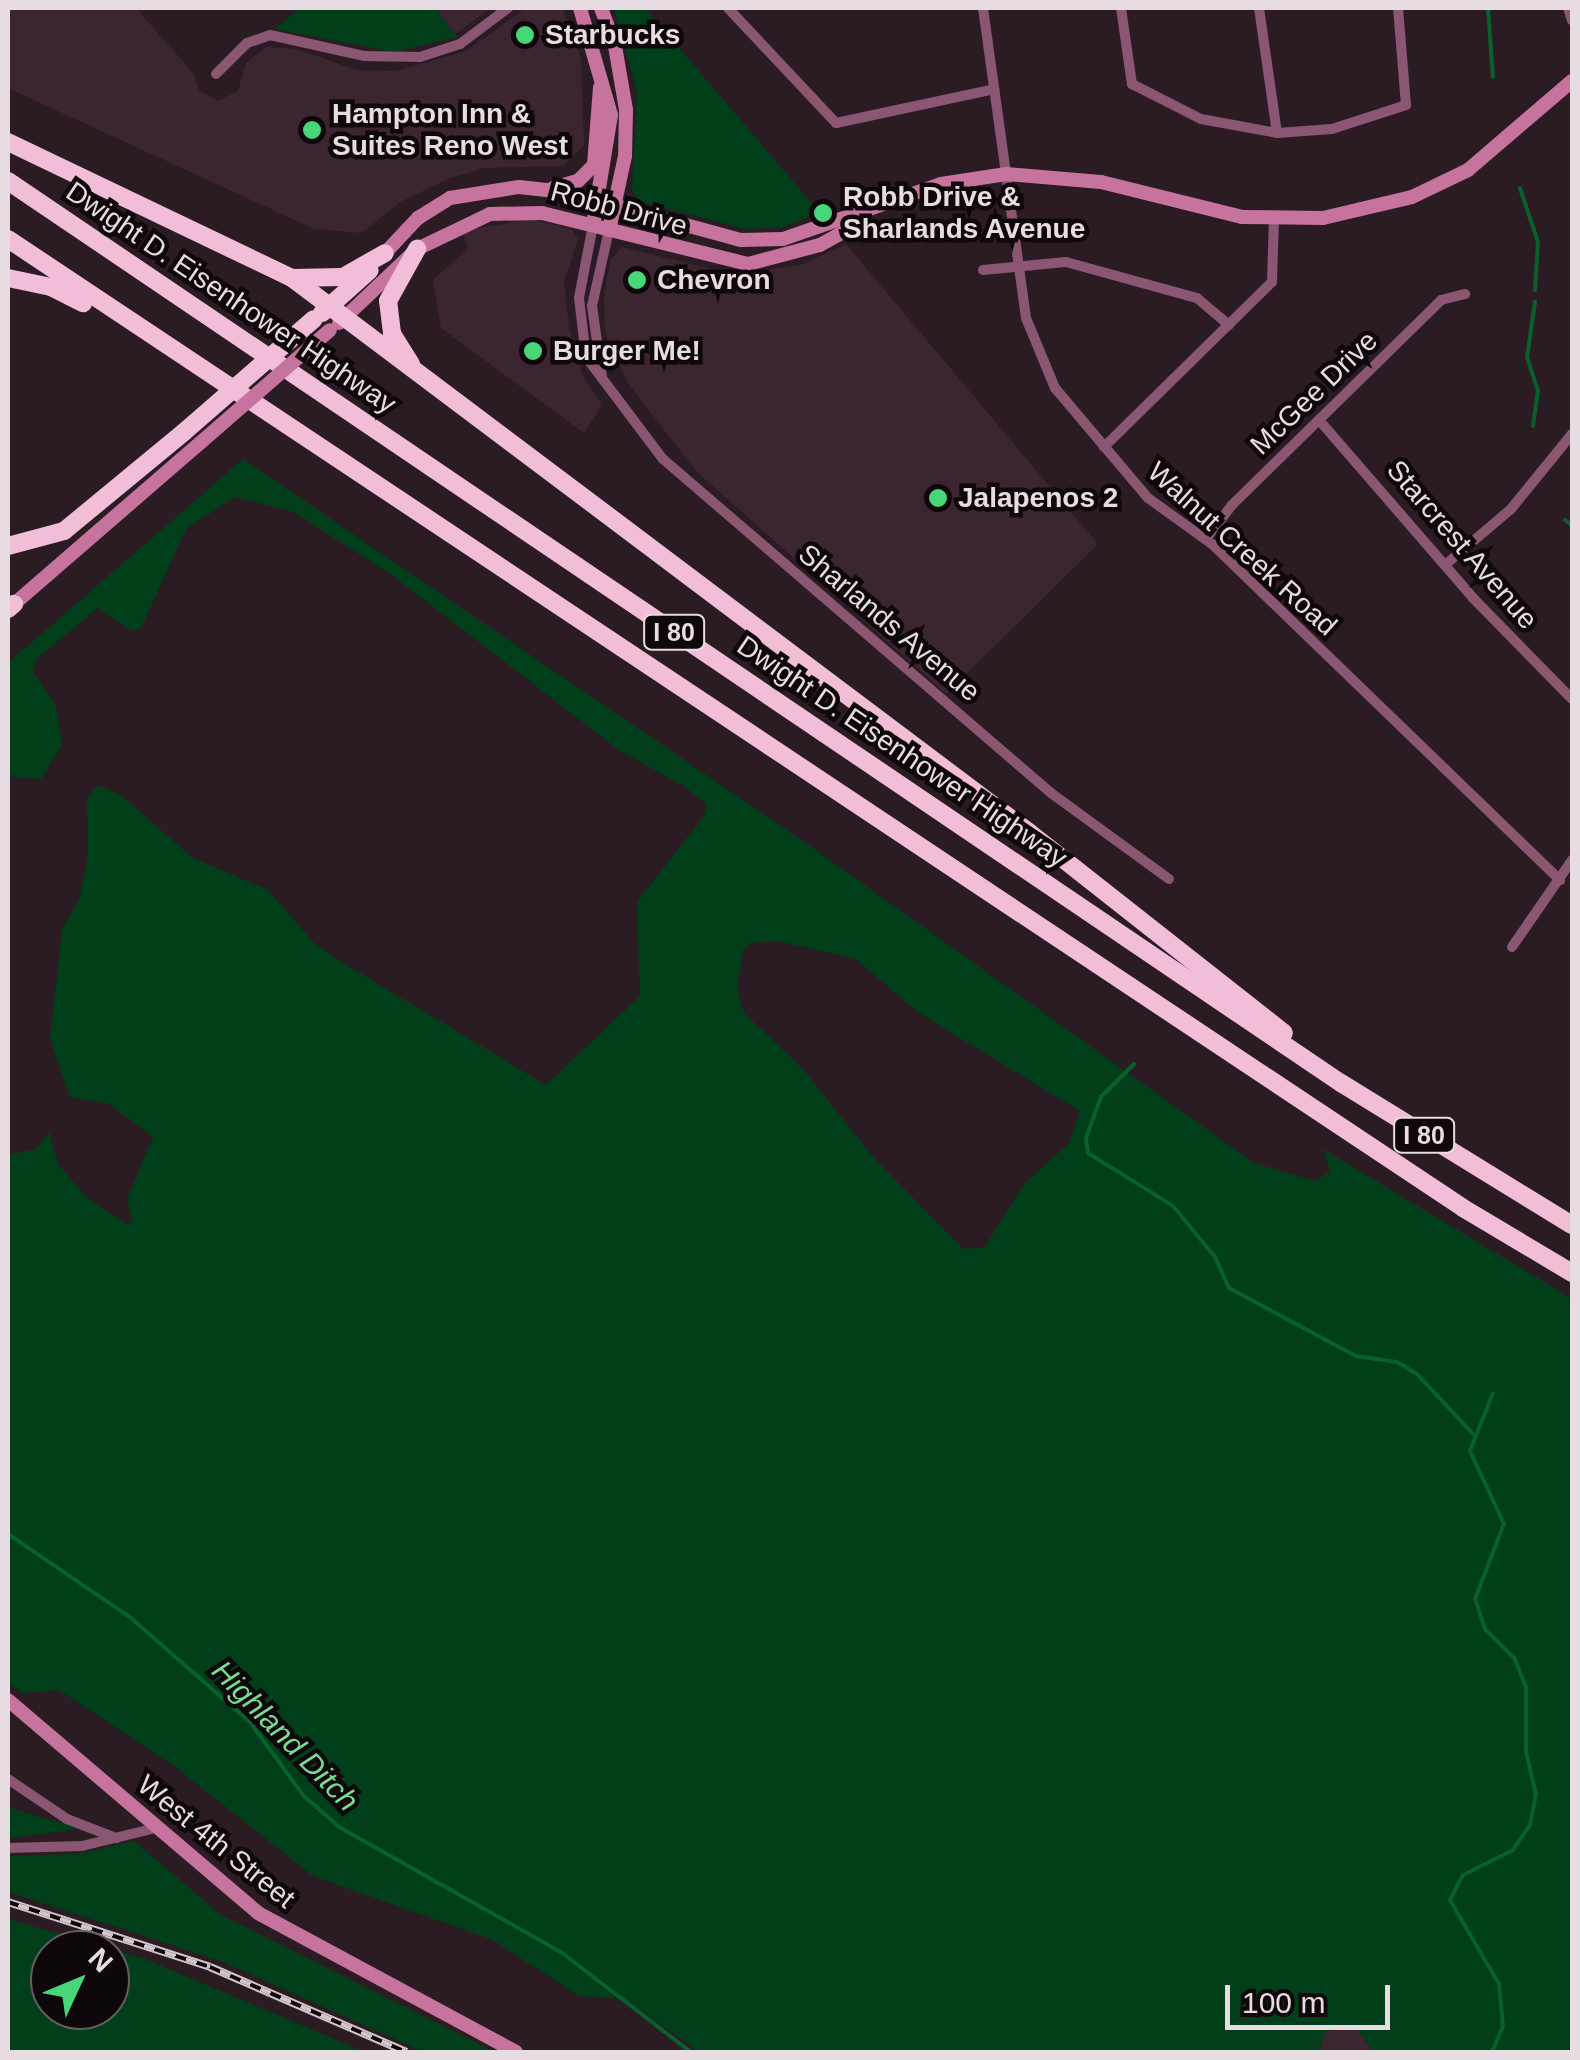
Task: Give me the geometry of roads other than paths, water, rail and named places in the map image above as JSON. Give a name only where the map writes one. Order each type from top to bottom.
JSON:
[{"type":"highway","points":[[8,142],[292,278],[328,319],[436,389],[1030,833],[1341,1083]]},
{"type":"highway","name":"Dwight D. Eisenhower Highway","points":[[8,181],[1341,1083],[1572,1225]]},
{"type":"highway","name":"I 80","points":[[8,240],[1463,1208],[1572,1273]]},
{"type":"highway","points":[[416,249],[390,290],[389,322],[397,344],[436,389]]},
{"type":"highway","points":[[292,278],[343,277],[385,254]]},
{"type":"highway","points":[[8,546],[64,531],[192,437],[328,319],[385,254]]},
{"type":"highway","points":[[8,278],[72,296],[263,422],[296,431]]},
{"type":"main road","name":"Sharlands Avenue","points":[[580,8],[601,66],[611,126],[592,226]]},
{"type":"main road","name":"Sharlands Avenue","points":[[601,8],[615,46],[626,110],[609,230]]},
{"type":"main road","points":[[550,189],[578,181],[594,165],[601,66]]},
{"type":"main road","name":"Robb Drive","points":[[385,254],[418,218],[450,198],[482,189],[550,189],[748,240],[783,239],[941,184],[1006,174],[1070,177],[1212,212],[1274,220],[1354,214],[1440,185],[1496,152],[1572,80]]},
{"type":"main road","name":"Robb Drive","points":[[328,319],[416,249],[459,224],[506,212],[592,226],[724,262],[759,263],[820,245],[845,231],[857,214]]},
{"type":"main road","points":[[11,607],[192,437]]},
{"type":"main road","name":"West 4th Street","points":[[8,1700],[156,1828],[303,1942],[516,2052]]},
{"type":"street","points":[[216,74],[248,43],[270,35],[364,56],[420,57],[460,44],[508,8]]},
{"type":"street","points":[[728,8],[836,124],[994,89]]},
{"type":"street","name":"Walnut Creek Road","points":[[983,8],[1018,265],[1035,354],[1104,447],[1158,508],[1206,540],[1560,880]]},
{"type":"street","points":[[1122,8],[1132,84],[1201,119],[1277,133],[1345,126],[1406,104],[1398,8]]},
{"type":"street","points":[[1260,8],[1277,133]]},
{"type":"street","points":[[1568,8],[1572,20]]},
{"type":"street","points":[[1104,447],[1272,282],[1274,220]]},
{"type":"street","name":"Sharlands Avenue","points":[[592,226],[579,318],[586,356],[652,447],[709,504],[1052,793],[1169,879]]},
{"type":"street","name":"Sharlands Avenue","points":[[602,377],[592,306],[609,230]]},
{"type":"street","points":[[982,270],[1066,262],[1180,293],[1207,304],[1228,325]]},
{"type":"street","name":"McGee Drive","points":[[1206,540],[1319,420],[1441,300],[1464,294]]},
{"type":"street","name":"Starcrest Avenue","points":[[1319,420],[1446,565],[1572,699]]},
{"type":"street","points":[[1446,565],[1511,508],[1572,434]]},
{"type":"street","points":[[1512,947],[1572,860]]},
{"type":"street","points":[[8,1779],[68,1819],[116,1838]]},
{"type":"street","points":[[8,1848],[56,1849],[156,1828]]},
{"type":"waterway","points":[[1488,8],[1493,77]]},
{"type":"waterway","points":[[1520,188],[1538,242],[1535,290]]},
{"type":"waterway","points":[[1533,426],[1538,391],[1527,358],[1535,302]]},
{"type":"waterway","points":[[1565,520],[1572,525]]},
{"type":"waterway","points":[[1134,1064],[1101,1097],[1086,1138],[1088,1153],[1173,1206],[1215,1257],[1229,1288],[1356,1356],[1397,1362],[1417,1374],[1473,1434]]},
{"type":"waterway","points":[[1492,2052],[1503,2026],[1499,1984],[1450,1900],[1463,1875],[1513,1850],[1530,1825],[1536,1795],[1526,1751],[1526,1687],[1514,1658],[1485,1629],[1475,1599],[1504,1524],[1470,1451],[1493,1393]]},
{"type":"waterway","name":"Highland Ditch","points":[[8,1534],[131,1618],[250,1722],[303,1795],[339,1827],[561,1952],[691,2052]]},
{"type":"railway","points":[[8,1902],[210,1967],[406,2052]]},
{"type":"place","name":"Starbucks","points":[[525,35]]},
{"type":"place","name":"Hampton Inn & Suites Reno West","points":[[312,130]]},
{"type":"place","name":"Robb Drive & Sharlands Avenue","points":[[823,213]]},
{"type":"place","name":"Chevron","points":[[637,280]]},
{"type":"place","name":"Burger Me!","points":[[533,351]]},
{"type":"place","name":"Jalapenos 2","points":[[938,498]]}]
